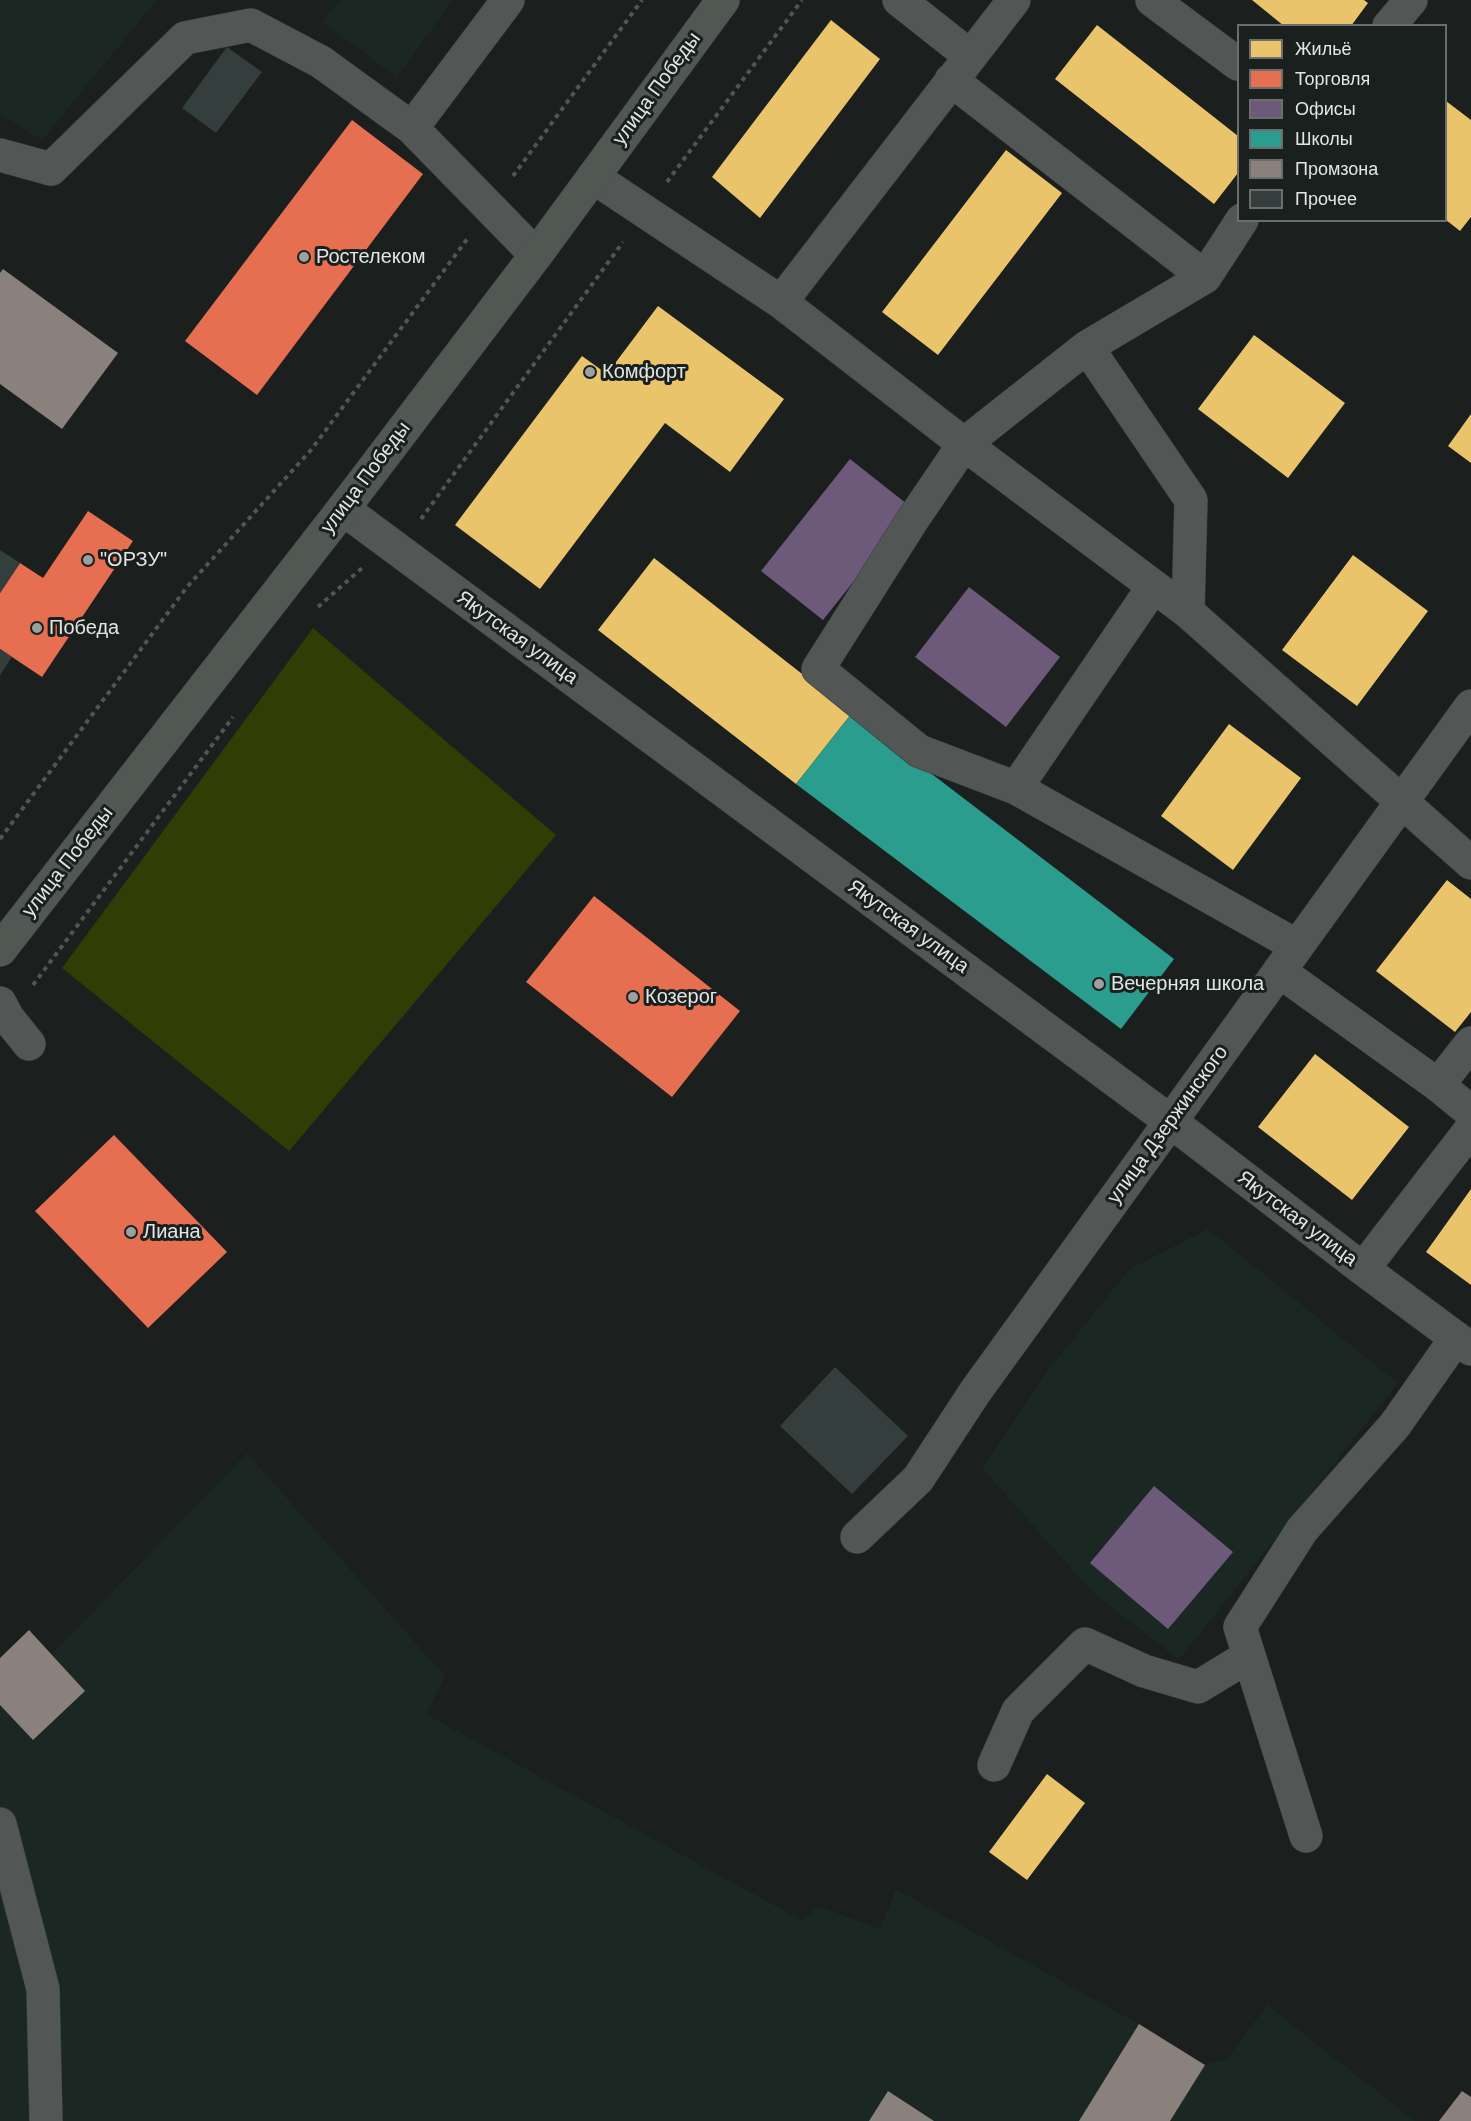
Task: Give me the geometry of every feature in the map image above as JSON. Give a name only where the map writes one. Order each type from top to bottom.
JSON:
[{"type":"main road","name":"улица Победы","points":[[0,950],[343,509],[536,255],[723,0]]},
{"type":"street","points":[[412,128],[508,0]]},
{"type":"street","points":[[899,0],[960,68],[1205,277]]},
{"type":"street","points":[[781,302],[1014,0]]},
{"type":"street","points":[[1152,0],[1237,62]]},
{"type":"street","points":[[1391,24],[1411,0]]},
{"type":"street","points":[[0,155],[51,169],[185,38],[251,25],[321,62],[412,128],[536,255]]},
{"type":"street","points":[[593,177],[781,302],[964,444],[1188,612],[1471,863]]},
{"type":"street","points":[[1241,222],[1205,277],[1087,347],[964,444],[818,669],[919,751],[1017,788],[1288,959],[1471,1112]]},
{"type":"street","points":[[1087,347],[1191,500],[1188,612]]},
{"type":"street","name":"Якутская улица","points":[[343,509],[1170,1121],[1363,1269],[1464,1343]]},
{"type":"street","points":[[1017,788],[1153,587]]},
{"type":"street","name":"улица Дзержинского","points":[[857,1537],[918,1479],[975,1392],[1471,706]]},
{"type":"street","points":[[0,1003],[8,1018],[29,1044]]},
{"type":"street","points":[[1438,1085],[1471,1043]]},
{"type":"street","points":[[1363,1269],[1471,1129]]},
{"type":"street","points":[[1306,1836],[1240,1626],[1302,1530],[1464,1343]]},
{"type":"street","points":[[994,1765],[1018,1711],[1085,1644],[1144,1671],[1198,1687],[1249,1656]]},
{"type":"street","points":[[0,1824],[43,1989],[46,2121]]},
{"type":"path","points":[[0,839],[187,587],[311,450],[642,0]]},
{"type":"shaded area","points":[[0,0],[157,0],[42,140],[0,115]]},
{"type":"shaded area","points":[[339,0],[453,0],[397,77],[322,22]]},
{"type":"shaded area","points":[[1208,1229],[1398,1383],[1179,1660],[1090,1590],[982,1468],[1051,1366],[1131,1268]]},
{"type":"shaded area","points":[[247,1453],[445,1676],[426,1714],[803,1921],[818,1906],[880,1929],[896,1889],[1139,2024],[1204,2064],[1226,2060],[1267,2005],[1415,2121],[0,2121],[0,1709],[2,1707],[0,1705],[0,1658],[29,1630],[52,1654]]},
{"type":"green space","points":[[313,628],[556,835],[289,1151],[62,968]]},
{"type":"building: Жильё","points":[[1252,0],[1364,0],[1368,3],[1352,24],[1282,24]]},
{"type":"building: Жильё","points":[[831,20],[880,59],[760,218],[712,177]]},
{"type":"building: Жильё","points":[[1097,25],[1237,135],[1237,174],[1214,204],[1055,79]]},
{"type":"building: Жильё","points":[[1447,102],[1471,120],[1471,217],[1460,231],[1447,221]]},
{"type":"building: Жильё","points":[[1006,150],[1062,193],[938,355],[882,312]]},
{"type":"building: Жильё","points":[[658,306],[784,399],[730,472],[665,423],[540,589],[455,525],[582,356],[607,374]]},
{"type":"building: Жильё","points":[[1254,335],[1345,403],[1288,478],[1198,409]]},
{"type":"building: Жильё","points":[[1471,414],[1471,463],[1448,446]]},
{"type":"building: Жильё","points":[[1353,555],[1428,611],[1357,706],[1282,650]]},
{"type":"building: Жильё","points":[[654,558],[852,713],[796,784],[598,630]]},
{"type":"building: Жильё","points":[[1229,724],[1301,778],[1233,870],[1161,816]]},
{"type":"building: Жильё","points":[[1447,880],[1471,899],[1471,1012],[1455,1032],[1376,971]]},
{"type":"building: Жильё","points":[[1315,1054],[1409,1127],[1352,1200],[1258,1127]]},
{"type":"building: Жильё","points":[[1471,1189],[1471,1285],[1426,1252]]},
{"type":"building: Жильё","points":[[1047,1774],[1085,1803],[1027,1880],[989,1852]]},
{"type":"building: Торговля","name":"Ростелеком","points":[[352,120],[423,174],[257,395],[185,341]]},
{"type":"building: Торговля","points":[[88,511],[133,541],[42,677],[0,649],[0,593],[20,563],[43,578]]},
{"type":"building: Торговля","name":"Козерог","points":[[594,896],[740,1011],[672,1097],[526,982]]},
{"type":"building: Торговля","name":"Лиана","points":[[114,1135],[227,1252],[148,1328],[35,1211]]},
{"type":"building: Офисы","points":[[850,459],[912,508],[823,620],[761,571]]},
{"type":"building: Офисы","points":[[969,587],[1060,657],[1006,727],[915,657]]},
{"type":"building: Офисы","points":[[1154,1486],[1233,1552],[1168,1629],[1090,1563]]},
{"type":"building: Школы","points":[[852,713],[1174,959],[1121,1029],[796,784]]},
{"type":"building: Промзона","points":[[3,269],[118,353],[62,429],[0,384],[0,273]]},
{"type":"building: Промзона","points":[[29,1630],[85,1691],[33,1740],[0,1705],[0,1658]]},
{"type":"building: Промзона","points":[[1139,2024],[1205,2065],[1170,2121],[1079,2121]]},
{"type":"building: Промзона","points":[[888,2091],[934,2121],[869,2121]]},
{"type":"building: Промзона","points":[[1462,2091],[1471,2097],[1471,2121],[1439,2121]]},
{"type":"building: Прочее","points":[[227,47],[262,72],[216,133],[182,108]]},
{"type":"building: Прочее","points":[[0,550],[20,563],[0,593]]},
{"type":"building: Прочее","points":[[0,649],[12,657],[0,675]]},
{"type":"building: Прочее","points":[[835,1367],[908,1436],[852,1494],[780,1426]]},
{"type":"place","name":"Ростелеком","points":[[304,257]]},
{"type":"place","name":"Комфорт","points":[[590,372]]},
{"type":"place","name":"\"ОРЗУ\"","points":[[88,560]]},
{"type":"place","name":"Победа","points":[[37,628]]},
{"type":"place","name":"Вечерняя школа","points":[[1099,984]]},
{"type":"place","name":"Козерог","points":[[633,997]]},
{"type":"place","name":"Лиана","points":[[131,1232]]}]
